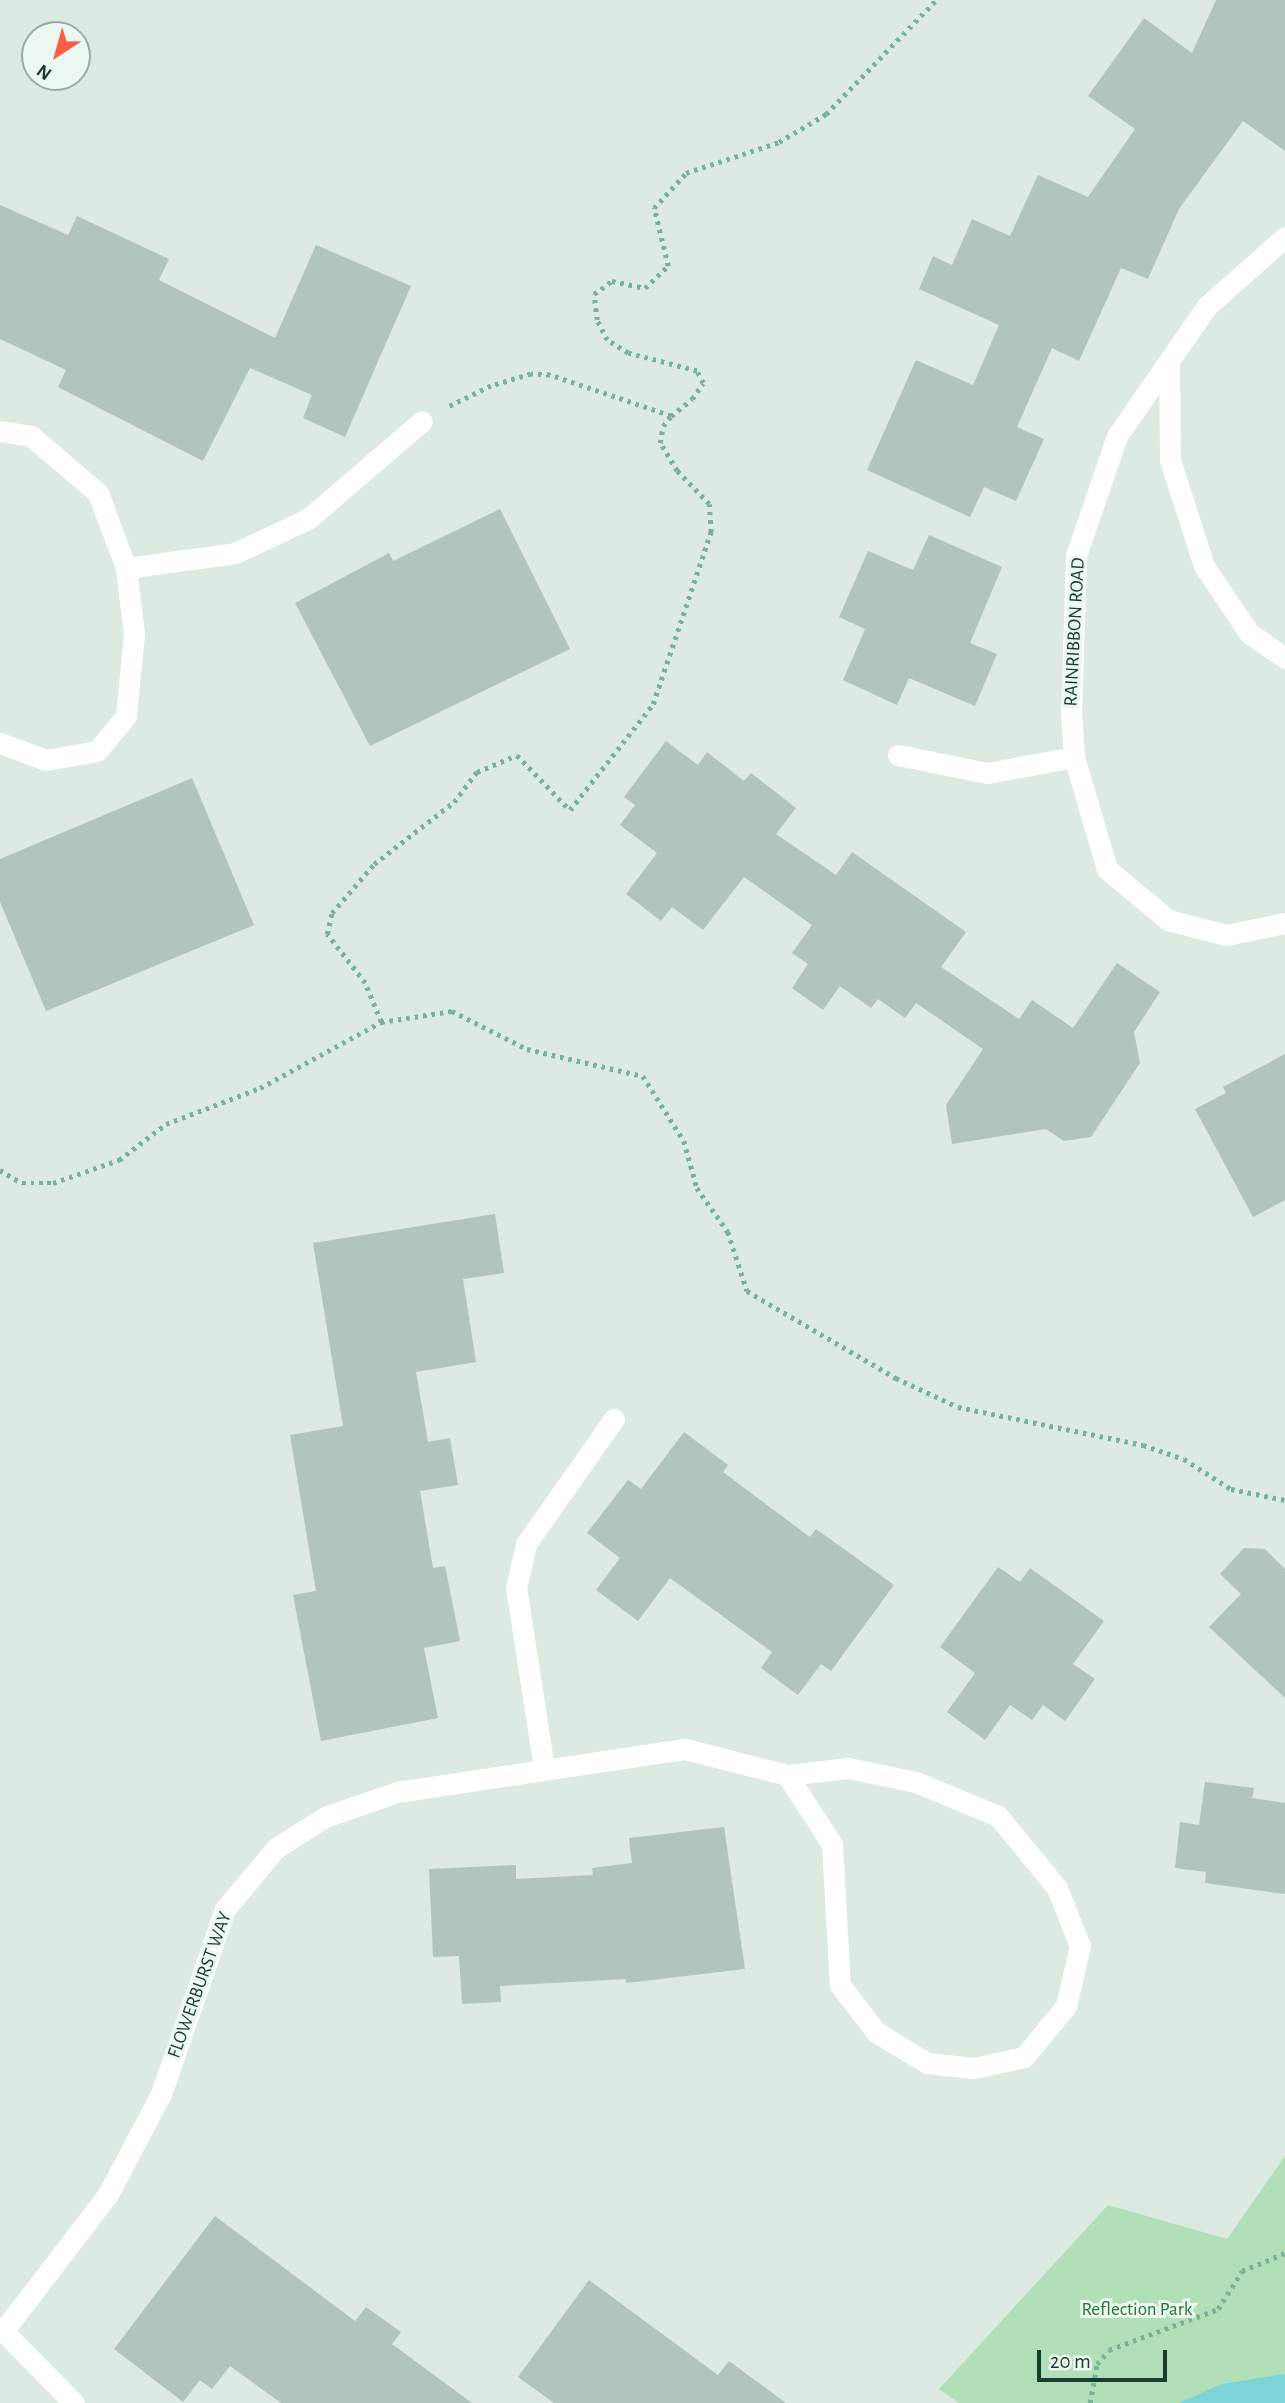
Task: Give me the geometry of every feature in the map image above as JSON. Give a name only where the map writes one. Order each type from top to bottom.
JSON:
[{"type":"street","name":"RAINRIBBON ROAD","points":[[1285,237],[1207,306],[1118,436],[1076,556],[1070,711],[1074,757],[1108,869],[1168,920],[1226,935],[1285,923]]},
{"type":"street","points":[[1169,361],[1170,460],[1204,566],[1249,632],[1285,659]]},
{"type":"street","points":[[126,568],[235,553],[308,519],[422,421]]},
{"type":"street","points":[[0,431],[31,436],[97,493],[126,568],[134,634],[126,716],[97,751],[46,760],[0,743]]},
{"type":"street","points":[[898,755],[987,773],[1074,757]]},
{"type":"street","points":[[544,1768],[516,1588],[526,1544],[614,1419]]},
{"type":"street","name":"FLOWERBURST WAY","points":[[74,2403],[2,2329],[107,2196],[161,2094],[225,1909],[276,1848],[325,1817],[397,1792],[685,1749],[787,1774],[848,1768],[916,1782],[998,1816],[1056,1888],[1080,1947],[1066,2006],[1024,2057],[974,2068],[927,2063],[876,2032],[840,1985],[832,1844],[787,1774]]},
{"type":"path","points":[[381,1023],[365,983],[327,934],[332,913],[344,895],[374,864],[454,802],[477,772],[517,755],[570,810],[653,704],[711,532],[709,504],[677,471],[660,443],[663,426],[692,399],[703,383],[697,370],[628,354],[607,340],[597,320],[594,295],[612,281],[645,288],[668,266],[654,208],[686,173],[779,142],[826,114],[936,0]]},
{"type":"path","points":[[422,421],[491,386],[531,374],[580,382],[671,416]]},
{"type":"path","points":[[0,1170],[22,1183],[53,1182],[119,1160],[166,1124],[260,1088],[381,1023],[452,1011],[527,1049],[643,1076],[684,1141],[696,1188],[728,1232],[747,1291],[896,1378],[958,1407],[1143,1445],[1184,1459],[1231,1489],[1285,1500]]},
{"type":"path","points":[[1090,2403],[1097,2364],[1108,2350],[1218,2309],[1241,2272],[1285,2253]]},
{"type":"green space","name":"Reflection Park","points":[[1285,2156],[1285,2403],[959,2403],[939,2389],[1108,2205],[1227,2239]]},
{"type":"water","points":[[1285,2374],[1285,2403],[1179,2403],[1222,2384]]},
{"type":"building","points":[[1216,0],[1285,0],[1285,151],[1243,121],[1179,209],[1148,279],[1121,268],[1079,361],[1052,348],[1017,427],[1044,439],[1016,501],[984,487],[970,517],[867,470],[916,360],[973,385],[999,325],[919,289],[933,256],[952,265],[972,219],[1010,236],[1038,175],[1088,197],[1135,129],[1088,96],[1144,18],[1192,53]]},
{"type":"building","points":[[0,205],[68,235],[77,216],[169,259],[159,280],[275,338],[316,245],[411,286],[345,437],[303,418],[312,395],[250,368],[203,461],[58,387],[66,370],[0,339]]},
{"type":"building","points":[[500,509],[570,649],[370,746],[295,603],[389,553],[393,561]]},
{"type":"building","points":[[929,535],[1002,567],[970,643],[997,654],[975,706],[909,678],[897,705],[843,680],[865,629],[839,617],[868,551],[913,570]]},
{"type":"building","points":[[666,741],[698,765],[707,752],[744,781],[751,773],[796,808],[776,834],[836,875],[852,852],[966,932],[941,967],[1019,1019],[1032,1000],[1073,1028],[1117,963],[1160,992],[1134,1032],[1140,1063],[1091,1137],[1064,1141],[1046,1129],[952,1144],[946,1105],[983,1049],[916,1003],[905,1018],[878,999],[871,1008],[840,986],[823,1010],[792,988],[808,964],[792,953],[812,925],[744,877],[703,930],[672,907],[661,921],[626,894],[657,853],[620,825],[635,805],[624,797]]},
{"type":"building","points":[[192,778],[254,925],[46,1011],[0,902],[0,859]]},
{"type":"building","points":[[1285,1054],[1285,1200],[1253,1217],[1195,1109],[1226,1093],[1223,1087]]},
{"type":"building","points":[[495,1214],[504,1273],[463,1279],[476,1362],[416,1372],[428,1442],[450,1438],[458,1485],[420,1491],[433,1568],[445,1566],[460,1641],[424,1648],[438,1718],[321,1741],[293,1595],[316,1591],[290,1435],[343,1426],[313,1243]]},
{"type":"building","points":[[684,1432],[728,1465],[723,1472],[810,1537],[816,1529],[894,1585],[831,1671],[821,1664],[798,1695],[761,1668],[772,1652],[670,1578],[638,1621],[596,1590],[620,1558],[587,1533],[628,1480],[641,1489]]},
{"type":"building","points":[[1244,1548],[1265,1549],[1285,1569],[1285,1698],[1209,1627],[1241,1594],[1220,1574]]},
{"type":"building","points":[[998,1567],[1020,1582],[1030,1568],[1104,1621],[1073,1664],[1095,1679],[1065,1721],[1043,1705],[1032,1720],[1010,1705],[985,1740],[947,1712],[975,1673],[940,1647]]},
{"type":"building","points":[[1205,1782],[1254,1788],[1252,1798],[1285,1803],[1285,1894],[1205,1883],[1206,1872],[1175,1868],[1180,1822],[1199,1825]]},
{"type":"building","points":[[724,1827],[745,1969],[626,1983],[626,1979],[500,1986],[501,2002],[462,2004],[459,1956],[433,1957],[429,1869],[516,1865],[516,1879],[593,1875],[592,1868],[632,1863],[629,1838]]},
{"type":"building","points":[[215,2216],[355,2321],[366,2307],[401,2332],[392,2344],[472,2403],[281,2403],[230,2366],[212,2389],[200,2380],[183,2402],[114,2349]]},
{"type":"building","points":[[589,2280],[718,2375],[729,2361],[786,2403],[554,2403],[518,2377]]}]
